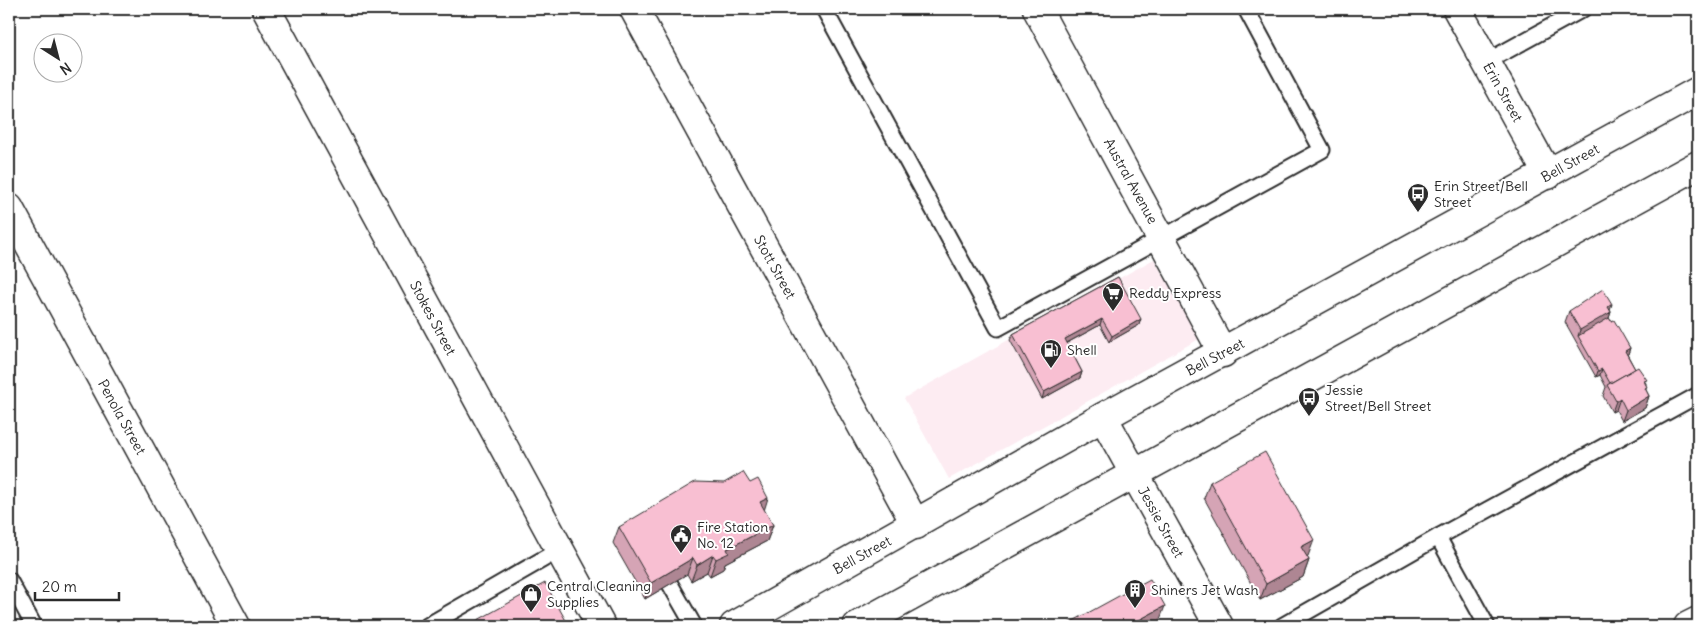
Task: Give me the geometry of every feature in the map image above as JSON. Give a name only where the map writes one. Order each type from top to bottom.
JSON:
[{"type":"main road","name":"Stokes Street","points":[[266,9],[601,626]]},
{"type":"main road","name":"Stott Street","points":[[634,9],[916,525]]},
{"type":"main road","name":"Austral Avenue","points":[[1037,9],[1223,353]]},
{"type":"main road","name":"Erin Street","points":[[1457,9],[1548,176]]},
{"type":"main road","name":"Bell Street","points":[[734,626],[916,525],[1103,417],[1548,176],[1698,92]]},
{"type":"main road","points":[[857,626],[1698,164]]},
{"type":"main road","name":"Penola Street","points":[[9,208],[236,626]]},
{"type":"main road","name":"Jessie Street","points":[[1103,417],[1219,626]]},
{"type":"main road","points":[[1688,626],[1698,621]]},
{"type":"lane","points":[[824,9],[998,328],[1322,150],[1246,9]]},
{"type":"lane","points":[[1486,62],[1583,9]]},
{"type":"lane","points":[[1282,626],[1438,537],[1698,395]]},
{"type":"lane","points":[[1438,537],[1487,626]]},
{"type":"lane","points":[[427,626],[559,550]]},
{"type":"lane","points":[[9,580],[34,626]]},
{"type":"lane","points":[[670,584],[694,626]]},
{"type":"shaded area","name":"Shell","points":[[1154,259],[1199,339],[949,479],[904,398]]},
{"type":"building","points":[[1118,277],[1141,319],[1112,336],[1102,319],[1065,339],[1082,372],[1044,392],[1013,334]]},
{"type":"building","points":[[1603,289],[1612,304],[1608,307],[1611,312],[1580,330],[1569,311]]},
{"type":"building","points":[[1609,318],[1611,321],[1614,320],[1630,348],[1625,351],[1635,369],[1610,383],[1602,369],[1598,371],[1578,336]]},
{"type":"building","points":[[1638,367],[1647,380],[1644,381],[1649,396],[1626,410],[1620,398],[1616,401],[1607,385]]},
{"type":"building","points":[[1265,452],[1314,540],[1301,547],[1309,560],[1266,584],[1210,482]]},
{"type":"building","name":"Fire Station No. 12","points":[[743,472],[750,483],[758,479],[768,498],[760,502],[773,525],[727,549],[729,553],[716,559],[713,555],[697,565],[693,558],[651,583],[619,527],[695,482],[724,483]]},
{"type":"building","points":[[1150,579],[1165,606],[1128,626],[1064,626]]},
{"type":"building","points":[[545,583],[569,626],[467,626]]},
{"type":"place","name":"Erin Street/Bell Street","points":[[1418,213]]},
{"type":"place","name":"Reddy Express","points":[[1113,312]]},
{"type":"place","name":"Shell","points":[[1051,369]]},
{"type":"place","name":"Jessie Street/Bell Street","points":[[1309,417]]},
{"type":"place","name":"Fire Station No. 12","points":[[681,554]]},
{"type":"place","name":"Shiners Jet Wash","points":[[1135,609]]},
{"type":"place","name":"Central Cleaning Supplies","points":[[531,613]]}]
